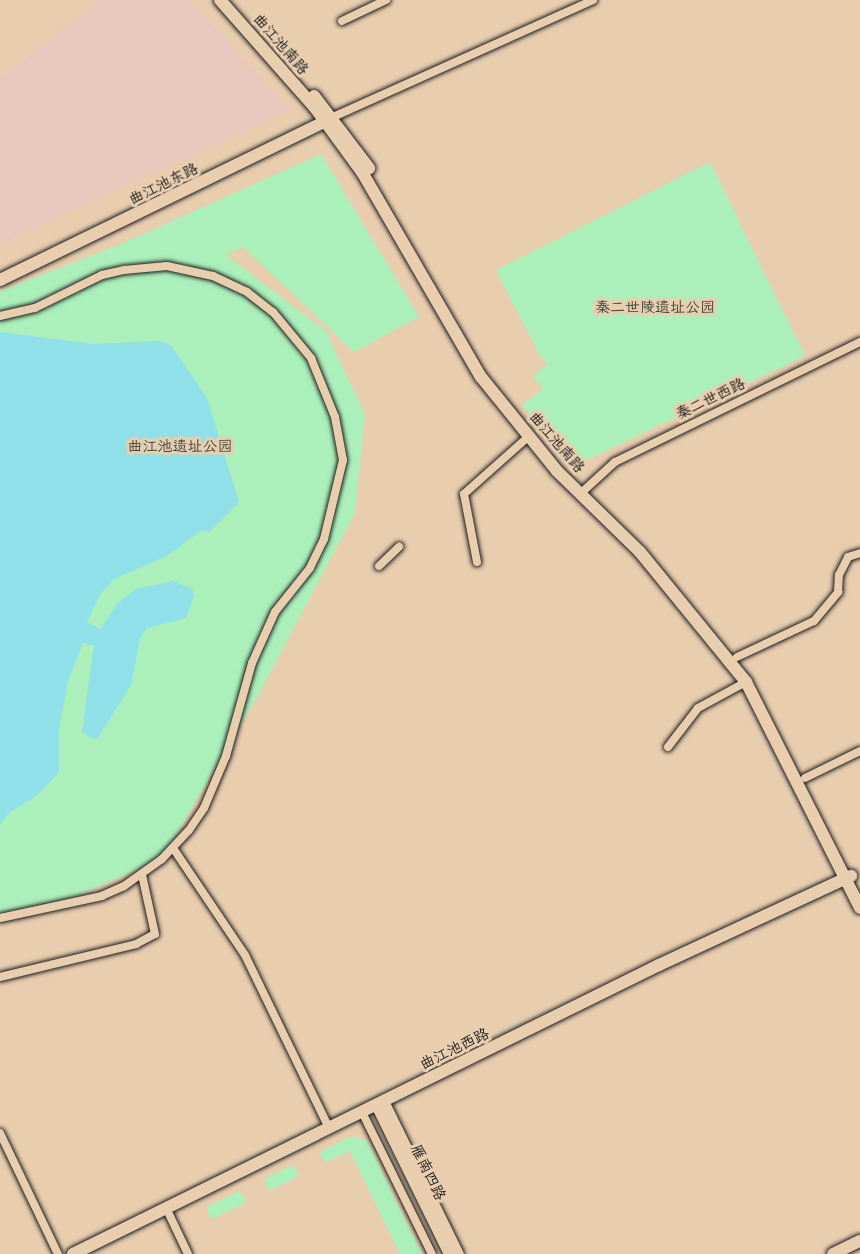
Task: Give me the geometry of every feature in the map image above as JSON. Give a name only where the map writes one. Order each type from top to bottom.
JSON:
[{"type":"main road","name":"曲江池南路","points":[[220,0],[329,121],[362,172],[481,377],[530,436],[584,490],[646,546],[753,678],[805,778],[852,882],[860,908]]},
{"type":"main road","name":"曲江池南路","points":[[231,0],[369,168],[428,264],[488,372],[563,465],[640,552],[746,682],[852,882]]},
{"type":"main road","name":"曲江池东路","points":[[0,289],[2,275],[329,121]]},
{"type":"main road","name":"曲江池西路","points":[[88,1254],[375,1109],[852,882]]},
{"type":"main road","name":"曲江池西路","points":[[73,1254],[329,1128],[375,1109]]},
{"type":"main road","name":"雁南四路","points":[[375,1109],[441,1254]]},
{"type":"main road","name":"雁南四路","points":[[375,1109],[450,1254]]},
{"type":"main road","points":[[833,1254],[860,1241]]},
{"type":"main road","points":[[849,1254],[860,1249]]},
{"type":"street","points":[[342,21],[386,0]]},
{"type":"street","points":[[329,121],[594,0]]},
{"type":"street","points":[[0,316],[35,308],[102,276],[124,270],[168,266],[213,276],[248,292],[295,337],[324,384],[335,417],[343,460],[330,521],[310,568],[275,612],[252,663],[226,756],[204,807],[172,848],[142,875],[102,896],[0,918]]},
{"type":"street","name":"秦二世西路","points":[[584,490],[615,462],[860,342]]},
{"type":"street","points":[[477,562],[464,494],[530,436]]},
{"type":"street","points":[[379,566],[399,547]]},
{"type":"street","points":[[737,657],[814,621],[838,592],[839,575],[848,556],[860,553]]},
{"type":"street","points":[[668,747],[698,708],[746,682]]},
{"type":"street","points":[[805,778],[860,751]]},
{"type":"street","points":[[172,848],[245,955],[329,1128]]},
{"type":"street","points":[[0,977],[136,944],[155,934],[142,875]]},
{"type":"street","points":[[375,1109],[432,1254]]},
{"type":"street","points":[[375,1109],[460,1254]]},
{"type":"street","points":[[0,1133],[58,1254]]},
{"type":"street","points":[[169,1215],[188,1254]]},
{"type":"shaded area","points":[[102,0],[190,0],[291,110],[0,244],[0,78]]},
{"type":"green space","name":"曲江池遗址公园","points":[[321,154],[419,317],[354,352],[243,247],[226,255],[326,331],[365,415],[355,513],[260,692],[162,859],[58,904],[0,920],[0,291],[119,245]]},
{"type":"green space","name":"秦二世陵遗址公园","points":[[710,162],[805,356],[574,466],[522,405],[543,389],[533,376],[548,364],[539,354],[496,270]]},
{"type":"green space","points":[[352,1136],[367,1141],[422,1254],[400,1254],[350,1151],[325,1163],[320,1152]]},
{"type":"green space","points":[[293,1165],[299,1176],[269,1191],[264,1179]]},
{"type":"green space","points":[[240,1191],[246,1202],[212,1219],[206,1207]]},
{"type":"water","points":[[0,332],[94,344],[159,341],[171,345],[207,398],[239,502],[209,532],[202,530],[167,556],[114,579],[100,595],[87,622],[100,629],[118,603],[136,589],[173,581],[193,589],[194,596],[186,618],[147,628],[140,638],[131,685],[98,738],[93,739],[82,732],[94,645],[83,643],[68,681],[59,730],[59,772],[40,793],[8,814],[0,825]]}]
